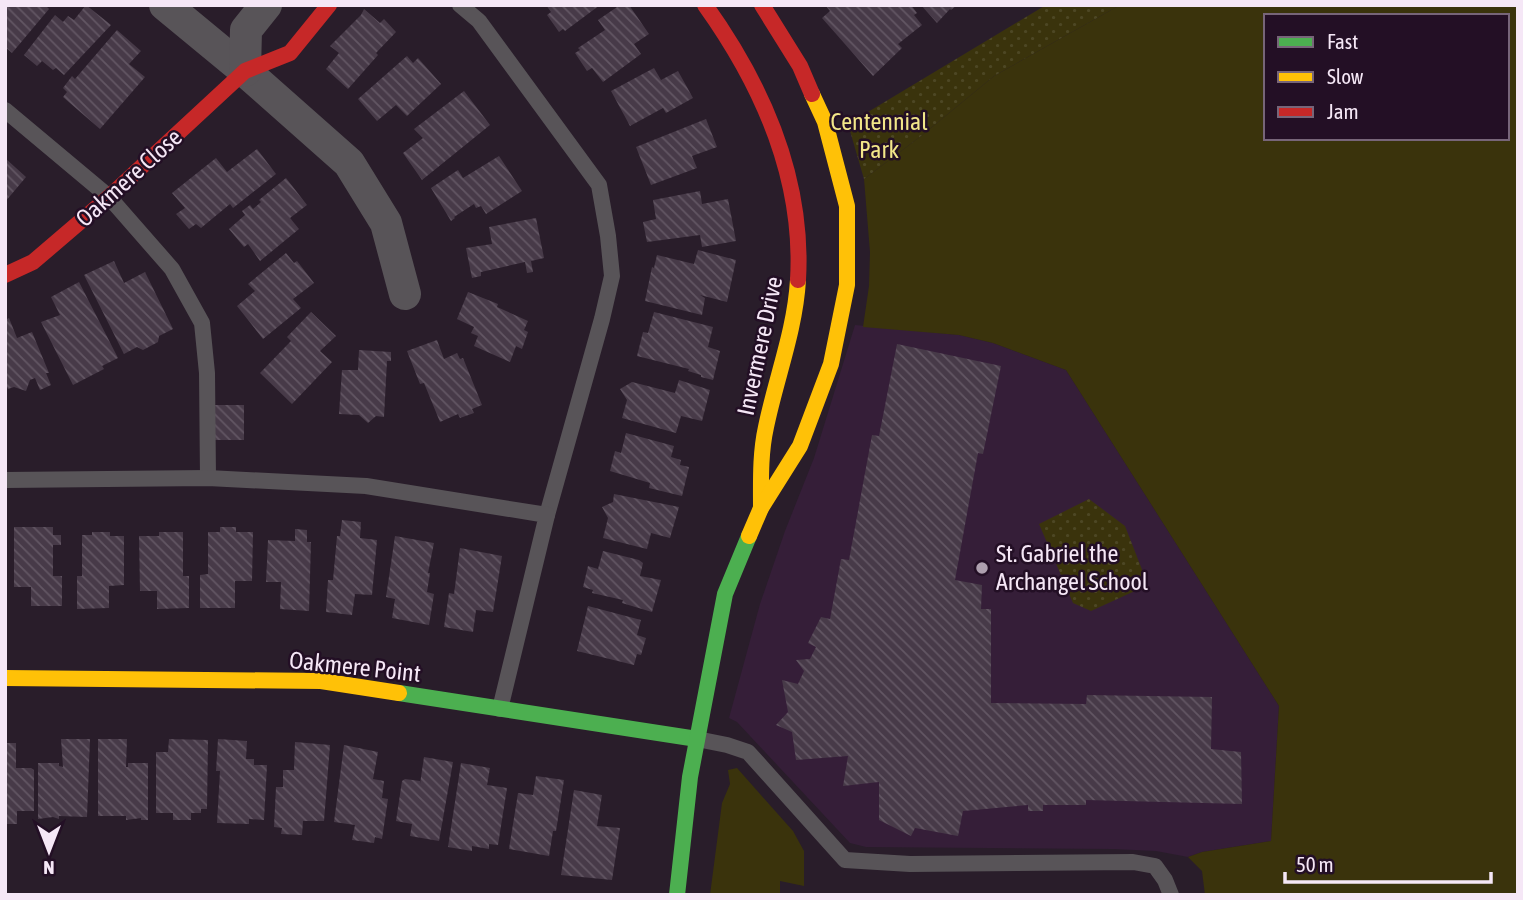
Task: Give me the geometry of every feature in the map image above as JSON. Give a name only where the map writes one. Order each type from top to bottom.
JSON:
[{"type":"street","points":[[165,5],[349,163],[386,223],[404,294]]},
{"type":"street","points":[[245,71],[246,30],[266,5]]},
{"type":"street","name":"Oakmere Close","points":[[5,275],[33,262],[109,197],[245,71],[290,53],[329,5]]},
{"type":"street","name":"Invermere Drive","points":[[677,895],[690,777],[725,594],[761,508],[800,446],[831,364],[847,285],[847,206],[825,122],[800,66],[762,5]]},
{"type":"street","name":"Invermere Drive","points":[[717,9],[764,99],[783,150],[796,211],[800,257],[797,300],[761,450],[761,508]]},
{"type":"street","name":"Oakmere Point","points":[[5,678],[321,681],[697,739]]},
{"type":"lane","points":[[460,5],[479,21],[599,185],[612,276],[603,319],[547,515],[500,709]]},
{"type":"lane","points":[[5,110],[109,197],[172,269],[202,323],[207,373],[208,478]]},
{"type":"lane","points":[[5,480],[208,478],[366,486],[547,515]]},
{"type":"lane","points":[[697,739],[748,752],[845,860],[910,864],[1133,862],[1155,866],[1166,880],[1171,895]]},
{"type":"shaded area","name":"St. Gabriel the Archangel School","points":[[855,325],[959,335],[993,343],[1066,370],[1279,706],[1271,841],[1202,852],[1188,857],[1156,851],[1114,849],[866,847],[850,843],[737,722],[729,718],[760,604],[814,458]]},
{"type":"green space","name":"Centennial Park","points":[[1046,5],[1120,5],[994,76],[864,179],[848,124]]},
{"type":"green space","points":[[1120,5],[1518,5],[1518,895],[1205,895],[1202,871],[1188,857],[1202,852],[1271,841],[1279,706],[1066,370],[993,343],[959,335],[863,327],[869,286],[870,252],[864,179],[994,76]]},
{"type":"green space","points":[[1089,499],[1125,526],[1148,585],[1091,611],[1073,603],[1039,524]]},
{"type":"green space","points":[[737,768],[793,831],[804,851],[804,886],[780,881],[780,895],[710,895],[722,803],[730,784],[728,770]]},
{"type":"building","points":[[5,5],[45,5],[49,9],[12,53],[5,47]]},
{"type":"building","points":[[86,5],[111,25],[64,75],[42,61],[37,66],[24,55],[55,15],[63,22],[68,16],[74,20]]},
{"type":"building","points":[[546,5],[600,5],[565,31],[563,29],[559,32],[547,15],[551,12]]},
{"type":"building","points":[[620,5],[629,5],[649,34],[634,44],[641,54],[603,82],[592,68],[587,71],[575,53],[580,50],[578,48],[605,30],[598,20]]},
{"type":"building","points":[[825,5],[911,5],[917,13],[914,15],[922,25],[898,44],[902,48],[873,76],[822,18],[830,11]]},
{"type":"building","points":[[921,5],[957,5],[937,23]]},
{"type":"building","points":[[364,9],[380,23],[384,19],[396,32],[348,89],[326,69],[339,53],[330,46]]},
{"type":"building","points":[[117,30],[141,51],[129,64],[145,77],[100,129],[63,97],[67,92],[63,88],[72,76],[75,79]]},
{"type":"building","points":[[407,56],[413,63],[418,58],[441,84],[407,116],[396,105],[377,121],[358,99]]},
{"type":"building","points":[[654,68],[661,80],[678,71],[693,98],[666,113],[663,108],[630,126],[611,91]]},
{"type":"building","points":[[464,91],[490,125],[422,180],[403,153],[423,138],[414,129]]},
{"type":"building","points":[[706,119],[717,147],[692,156],[697,168],[651,185],[636,147]]},
{"type":"building","points":[[257,149],[276,174],[233,208],[230,204],[201,228],[196,224],[189,229],[176,214],[185,208],[172,193],[216,158],[227,172]]},
{"type":"building","points":[[499,156],[522,191],[486,214],[481,206],[476,208],[474,204],[451,221],[431,188],[458,170],[463,178]]},
{"type":"building","points":[[5,158],[26,177],[5,202]]},
{"type":"building","points":[[286,178],[307,205],[290,218],[299,229],[260,261],[248,244],[244,247],[229,229],[245,215],[242,211],[250,205],[253,209],[261,202],[259,200]]},
{"type":"building","points":[[700,191],[702,204],[728,199],[736,241],[702,247],[700,235],[647,242],[643,222],[656,219],[653,200]]},
{"type":"building","points":[[536,218],[544,258],[531,261],[533,272],[527,273],[525,262],[481,272],[481,276],[472,278],[466,248],[492,244],[489,227]]},
{"type":"building","points":[[698,250],[736,260],[727,302],[700,295],[705,298],[702,315],[645,301],[657,255],[694,264]]},
{"type":"building","points":[[286,253],[294,263],[297,261],[314,283],[293,299],[301,308],[263,339],[237,306],[255,291],[248,284]]},
{"type":"building","points":[[114,261],[124,283],[145,272],[173,329],[159,336],[158,342],[143,350],[137,347],[124,354],[84,275]]},
{"type":"building","points":[[79,282],[118,358],[102,366],[104,369],[73,385],[41,322],[60,315],[51,297]]},
{"type":"building","points":[[468,292],[498,304],[497,307],[528,321],[524,330],[528,332],[522,349],[516,346],[510,362],[474,346],[478,336],[471,333],[474,327],[457,319]]},
{"type":"building","points":[[311,312],[336,336],[320,351],[332,362],[292,404],[260,373],[291,341],[287,337]]},
{"type":"building","points":[[654,312],[713,327],[708,347],[720,351],[713,380],[701,377],[688,371],[689,369],[637,356],[643,332],[648,333]]},
{"type":"building","points":[[9,318],[17,338],[32,332],[49,373],[46,373],[51,385],[40,390],[35,378],[30,380],[26,391],[14,387],[8,389],[5,383],[5,320]]},
{"type":"building","points":[[437,340],[444,359],[457,353],[460,359],[463,358],[482,405],[472,409],[474,413],[460,418],[458,414],[440,422],[424,383],[420,384],[407,351]]},
{"type":"building","points":[[897,344],[1001,366],[983,454],[978,453],[955,580],[982,585],[981,609],[991,609],[991,703],[1086,704],[1087,695],[1212,697],[1211,749],[1241,752],[1242,804],[1086,800],[1086,805],[1043,805],[1043,811],[1028,811],[1028,805],[963,811],[958,836],[915,828],[911,836],[879,820],[879,782],[843,786],[848,756],[796,760],[792,732],[776,725],[788,712],[782,680],[798,684],[804,671],[796,660],[810,659],[816,647],[808,643],[821,617],[830,619],[841,559],[849,560],[872,435],[879,436]]},
{"type":"building","points":[[359,350],[391,352],[391,361],[387,361],[384,417],[376,416],[368,423],[359,415],[339,414],[342,370],[358,370]]},
{"type":"building","points":[[679,380],[710,390],[702,421],[681,416],[676,433],[622,418],[627,400],[620,389],[632,382],[675,393]]},
{"type":"building","points":[[215,405],[244,405],[244,440],[215,440]]},
{"type":"building","points":[[626,433],[674,446],[671,457],[681,460],[680,465],[689,467],[682,496],[649,488],[650,483],[610,471],[615,451],[621,453]]},
{"type":"building","points":[[614,494],[679,507],[670,538],[651,533],[647,549],[603,538],[608,518],[602,507],[613,502]]},
{"type":"building","points":[[342,520],[361,522],[360,538],[377,540],[372,595],[355,594],[352,615],[326,612],[328,580],[333,580],[337,536],[340,536]]},
{"type":"building","points":[[14,527],[53,527],[53,535],[61,535],[61,545],[53,545],[53,576],[62,576],[62,606],[31,606],[31,587],[14,587]]},
{"type":"building","points":[[220,527],[236,527],[236,532],[253,532],[252,581],[235,581],[235,608],[200,608],[200,575],[208,574],[208,532],[220,532]]},
{"type":"building","points":[[295,529],[307,530],[307,542],[311,542],[309,611],[280,609],[281,582],[266,582],[268,540],[295,541]]},
{"type":"building","points":[[92,532],[110,532],[110,536],[124,536],[124,585],[109,586],[109,608],[77,609],[77,576],[82,576],[82,535],[92,535]]},
{"type":"building","points":[[159,532],[183,532],[183,576],[189,576],[189,608],[157,609],[157,591],[140,591],[139,536],[159,536]]},
{"type":"building","points":[[395,536],[434,543],[428,573],[427,592],[434,594],[429,625],[392,618],[395,599],[386,597]]},
{"type":"building","points":[[460,548],[502,556],[493,612],[476,610],[473,632],[444,627],[449,593],[454,594]]},
{"type":"building","points":[[603,551],[639,560],[643,563],[640,576],[661,580],[652,612],[622,603],[623,600],[592,593],[593,590],[583,587],[588,566],[598,569]]},
{"type":"building","points":[[588,606],[641,620],[637,635],[646,638],[641,655],[637,654],[634,665],[577,651]]},
{"type":"building","points":[[61,739],[90,739],[87,817],[59,816],[59,819],[38,819],[38,763],[59,763],[59,766],[63,767]]},
{"type":"building","points":[[98,739],[127,739],[126,767],[128,763],[148,763],[148,820],[126,820],[126,816],[98,816]]},
{"type":"building","points":[[169,739],[208,740],[207,809],[201,809],[201,813],[191,813],[191,820],[173,820],[173,813],[156,813],[156,752],[168,752]]},
{"type":"building","points":[[218,739],[247,741],[246,759],[254,759],[254,765],[267,765],[264,820],[249,819],[249,824],[217,823],[220,771],[216,771]]},
{"type":"building","points":[[295,742],[330,745],[324,821],[303,821],[302,835],[281,834],[282,828],[274,827],[276,787],[283,787],[283,770],[294,770]]},
{"type":"building","points":[[5,743],[16,743],[16,768],[34,770],[34,811],[17,811],[17,824],[5,824]]},
{"type":"building","points":[[344,745],[378,752],[373,779],[384,781],[382,798],[388,799],[382,839],[375,837],[374,843],[352,840],[355,825],[334,822]]},
{"type":"building","points":[[424,757],[453,762],[439,841],[410,836],[412,824],[396,821],[402,781],[420,781],[420,784]]},
{"type":"building","points":[[461,763],[490,768],[487,785],[507,788],[498,845],[489,844],[489,849],[472,846],[472,851],[448,847]]},
{"type":"building","points":[[536,776],[564,780],[549,856],[509,849],[518,793],[533,795]]},
{"type":"building","points":[[574,790],[602,795],[597,826],[620,828],[612,880],[561,875]]},
{"type":"traffic: fast","points":[[677,895],[690,777],[725,594],[749,536]]},
{"type":"traffic: fast","points":[[399,693],[697,739]]},
{"type":"traffic: slow","points":[[749,536],[761,508],[800,446],[831,364],[847,285],[847,206],[825,122],[812,94]]},
{"type":"traffic: slow","points":[[761,508],[764,437],[789,336],[798,280]]},
{"type":"traffic: slow","points":[[5,678],[321,681],[399,693]]},
{"type":"traffic: jam","points":[[5,275],[33,262],[109,197],[245,71],[290,53],[329,5]]},
{"type":"traffic: jam","points":[[705,5],[745,68],[776,135],[794,205],[798,280]]},
{"type":"traffic: jam","points":[[762,5],[800,66],[812,94]]},
{"type":"place","name":"St. Gabriel the Archangel School","points":[[982,568]]}]
